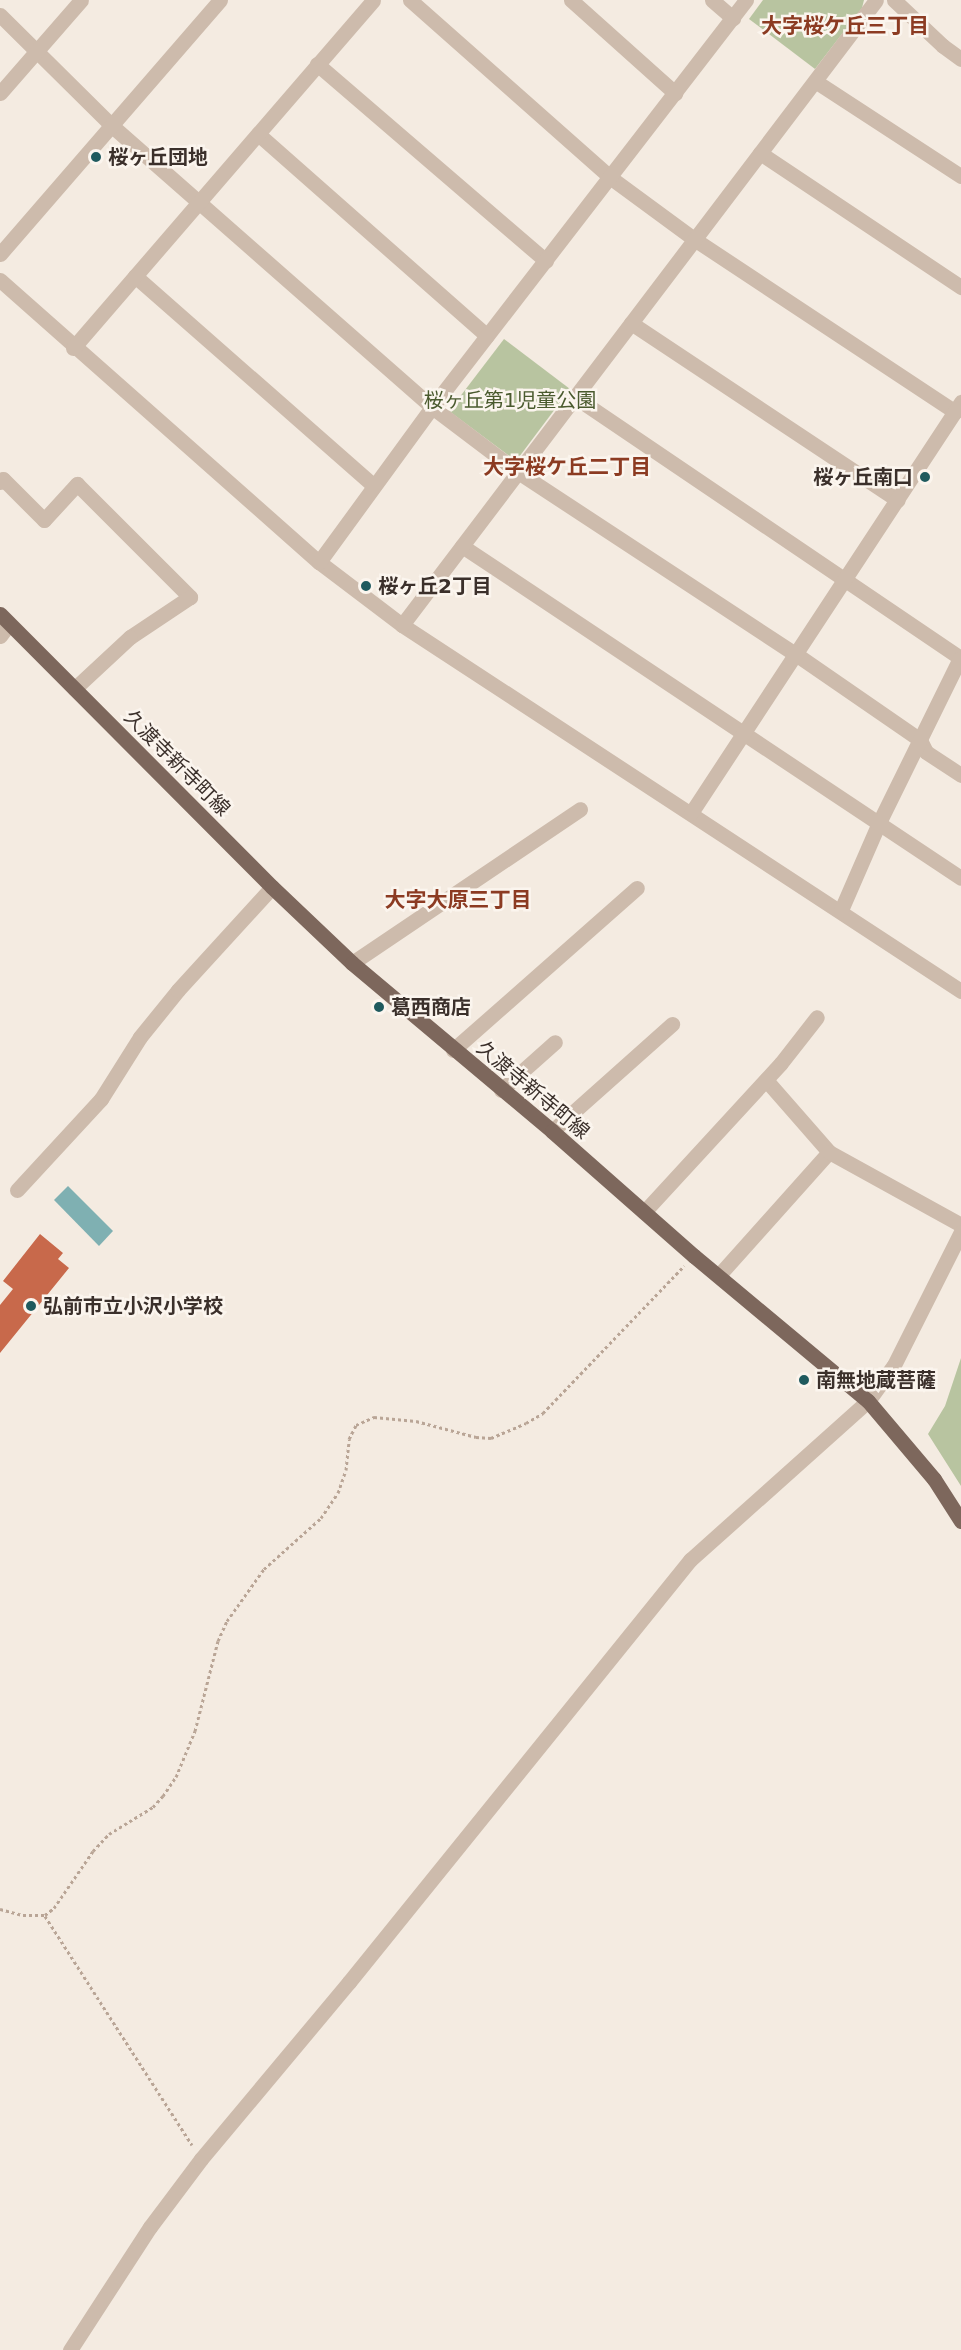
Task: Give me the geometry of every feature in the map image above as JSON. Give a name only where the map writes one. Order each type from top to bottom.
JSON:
[{"type":"main road","name":"久渡寺新寺町線","points":[[5,619],[272,887],[352,963],[552,1131],[694,1256],[868,1401],[934,1479],[961,1521]]},
{"type":"street","points":[[0,93],[81,0]]},
{"type":"street","points":[[0,254],[220,0]]},
{"type":"street","points":[[73,348],[373,0]]},
{"type":"street","points":[[410,0],[611,178],[694,239],[958,407],[691,813]]},
{"type":"street","points":[[571,0],[675,93]]},
{"type":"street","points":[[712,0],[733,18]]},
{"type":"street","points":[[319,562],[432,407],[611,178],[746,0]]},
{"type":"street","points":[[402,625],[876,0]]},
{"type":"street","points":[[894,0],[961,59]]},
{"type":"street","points":[[0,15],[111,125],[432,407],[518,472],[797,655],[920,740],[926,752],[961,775]]},
{"type":"street","points":[[317,64],[546,261]]},
{"type":"street","points":[[815,81],[961,176]]},
{"type":"street","points":[[258,134],[488,336]]},
{"type":"street","points":[[760,153],[961,287]]},
{"type":"street","points":[[135,276],[374,486]]},
{"type":"street","points":[[0,280],[73,348],[319,562],[402,625],[841,910],[961,991]]},
{"type":"street","points":[[631,322],[897,500]]},
{"type":"street","points":[[575,397],[960,658],[878,825],[841,910]]},
{"type":"street","points":[[0,482],[3,479],[44,520],[77,484],[190,597],[130,637],[74,689]]},
{"type":"street","points":[[462,546],[878,825],[961,878]]},
{"type":"street","points":[[0,636],[5,619]]},
{"type":"street","points":[[352,963],[580,809]]},
{"type":"street","points":[[17,1190],[101,1099],[140,1038],[178,990],[272,887]]},
{"type":"street","points":[[453,1050],[637,888]]},
{"type":"street","points":[[644,1212],[766,1080],[818,1017]]},
{"type":"street","points":[[552,1131],[672,1024]]},
{"type":"street","points":[[501,1090],[555,1042]]},
{"type":"street","points":[[766,1080],[829,1152],[961,1225]]},
{"type":"street","points":[[719,1275],[829,1152]]},
{"type":"street","points":[[70,2350],[131,2255],[201,2159],[349,1982],[690,1560],[868,1401],[894,1365],[961,1232]]},
{"type":"path","points":[[0,1909],[23,1915],[45,1915],[54,1908],[93,1851],[109,1834],[153,1808],[176,1777],[195,1731],[218,1641],[227,1621],[264,1569],[321,1518],[341,1485],[346,1470],[349,1439],[356,1425],[374,1417],[441,1426],[476,1437],[491,1438],[526,1423],[550,1406],[694,1256]]},
{"type":"path","points":[[45,1915],[201,2159]]},
{"type":"green space","points":[[763,0],[864,0],[862,8],[815,69],[749,19]]},
{"type":"green space","name":"桜ヶ丘第1児童公園","points":[[504,339],[570,389],[516,461],[449,411]]},
{"type":"green space","points":[[961,1358],[961,1486],[928,1434],[945,1406]]},
{"type":"water","points":[[68,1186],[113,1231],[99,1246],[54,1200]]},
{"type":"building","points":[[40,1234],[63,1253],[58,1259],[69,1268],[0,1353],[0,1305],[13,1289],[3,1281]]},
{"type":"place","name":"桜ヶ丘団地","points":[[96,157]]},
{"type":"place","name":"桜ヶ丘南口","points":[[925,477]]},
{"type":"place","name":"桜ヶ丘2丁目","points":[[366,586]]},
{"type":"place","name":"葛西商店","points":[[379,1007]]},
{"type":"place","name":"弘前市立小沢小学校","points":[[31,1306]]},
{"type":"place","name":"南無地蔵菩薩","points":[[804,1380]]},
{"type":"district","name":"大字桜ケ丘三丁目","points":[[845,26]]},
{"type":"district","name":"大字桜ケ丘二丁目","points":[[567,467]]},
{"type":"district","name":"大字大原三丁目","points":[[458,900]]}]
